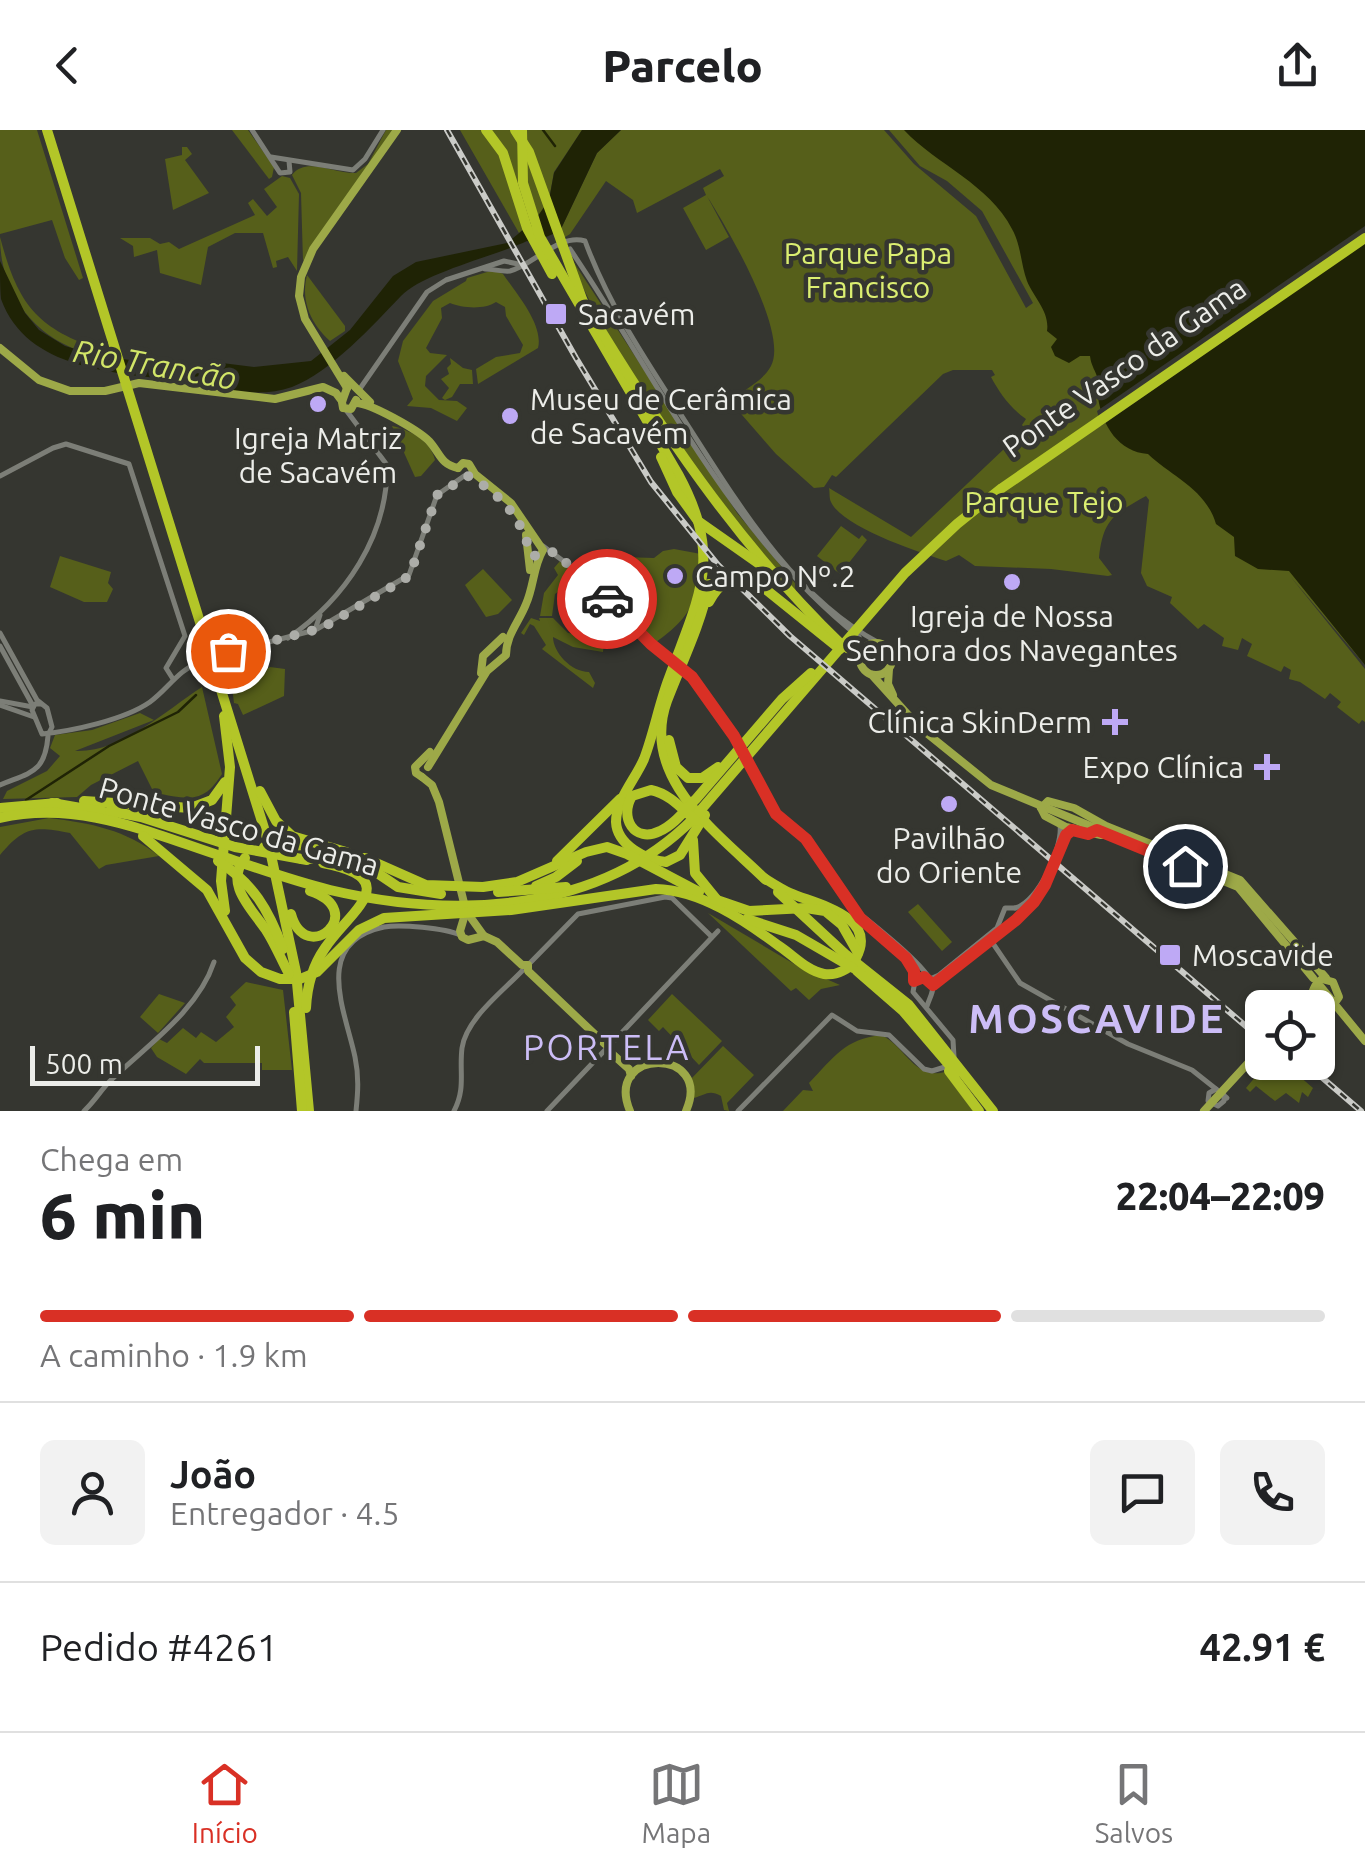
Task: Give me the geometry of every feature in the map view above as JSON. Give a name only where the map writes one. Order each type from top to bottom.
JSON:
[{"type":"highway","points":[[43,130],[295,926],[304,935],[316,937],[330,930],[336,918],[329,900],[313,886]]},
{"type":"highway","points":[[486,130],[502,153],[527,228],[563,267],[698,497],[712,567],[704,610]]},
{"type":"highway","points":[[521,130],[534,210],[588,324],[648,415],[745,539],[842,645],[853,651],[863,649]]},
{"type":"highway","name":"Ponte Vasco da Gama","points":[[691,825],[888,583],[955,518],[1046,451],[1365,234]]},
{"type":"highway","name":"Ponte Vasco da Gama","points":[[87,815],[217,851],[313,886],[465,913],[584,888],[691,825],[892,587],[957,524],[1002,488],[1365,234]]},
{"type":"highway","points":[[648,415],[678,492],[698,521],[758,562],[846,652]]},
{"type":"highway","points":[[681,472],[700,523],[704,569],[665,710],[662,734],[674,781],[696,812],[764,878],[831,942],[914,1011],[989,1111]]},
{"type":"highway","points":[[741,746],[691,825],[683,852],[670,861],[657,861],[622,839],[617,812],[646,754],[660,705],[704,610],[716,589],[727,580],[749,578],[769,590],[829,643],[860,662]]},
{"type":"highway","points":[[673,681],[670,748],[680,772],[696,779],[710,774],[741,746],[782,699],[812,673]]},
{"type":"highway","points":[[660,705],[658,743],[665,774],[691,825],[693,864],[698,878],[717,901]]},
{"type":"highway","points":[[225,710],[230,767],[221,881],[226,920],[252,965],[267,975],[293,980],[321,965],[330,941],[358,912],[367,889],[358,873],[302,859]]},
{"type":"highway","points":[[225,710],[238,724],[260,791],[286,832],[332,847],[362,861],[398,887],[465,913],[556,877],[595,850]]},
{"type":"highway","points":[[0,808],[80,800],[196,808],[219,794],[230,767]]},
{"type":"highway","points":[[691,825],[647,834],[631,827],[626,811],[628,801],[636,794],[655,790],[671,799],[691,825],[903,1010],[989,1111]]},
{"type":"highway","points":[[260,791],[289,974],[302,1111]]},
{"type":"highway","points":[[534,875],[562,856],[627,791]]},
{"type":"highway","name":"Ponte Vasco da Gama","points":[[52,803],[130,813],[217,851]]},
{"type":"highway","points":[[0,818],[30,812],[64,812],[87,815],[143,836],[217,851],[302,859],[360,858],[382,864],[465,913]]},
{"type":"highway","points":[[143,836],[208,890],[252,965]]},
{"type":"highway","points":[[269,845],[290,942],[304,1039],[309,1111]]},
{"type":"highway","points":[[289,974],[241,895],[236,880],[238,869],[248,856],[264,847],[332,847]]},
{"type":"highway","points":[[465,913],[507,884],[607,847],[717,901],[744,910],[812,908],[825,912],[839,922],[873,974]]},
{"type":"highway","points":[[217,851],[260,898],[272,918],[287,960]]},
{"type":"highway","name":"Ponte Vasco da Gama","points":[[465,913],[517,896],[566,887],[628,865]]},
{"type":"highway","points":[[304,1039],[308,988],[340,935],[367,919],[390,913],[465,913],[532,907],[662,888],[692,895],[731,915],[810,968],[826,974],[837,973],[855,960],[859,936],[842,913],[792,894],[764,878]]},
{"type":"highway","points":[[521,890],[566,887]]},
{"type":"highway","points":[[532,907],[584,888]]},
{"type":"highway","points":[[731,915],[796,934],[857,970]]},
{"type":"main road","points":[[380,412],[339,373],[317,343],[301,307],[302,272],[313,249],[398,130]]},
{"type":"main road","points":[[0,348],[39,380],[70,391],[105,392],[139,384],[275,399],[319,388],[343,400],[367,403],[425,437],[446,466],[465,471],[510,503],[537,549],[526,604],[506,640],[505,656],[492,665],[425,769]]},
{"type":"main road","points":[[339,373],[337,384],[343,400]]},
{"type":"main road","points":[[343,400],[354,387]]},
{"type":"main road","points":[[343,400],[354,387]]},
{"type":"main road","points":[[425,769],[482,672],[484,654],[496,646],[523,603],[537,549]]},
{"type":"main road","points":[[1042,806],[994,782],[922,724],[892,692],[892,656],[879,643],[863,649],[860,662],[864,671],[910,718],[974,772],[1009,794],[1234,889],[1318,983]]},
{"type":"main road","points":[[496,646],[506,649]]},
{"type":"main road","points":[[482,661],[492,665]]},
{"type":"main road","points":[[872,676],[889,670]]},
{"type":"main road","points":[[425,769],[439,802],[465,913],[608,1047],[631,1076]]},
{"type":"main road","points":[[1042,806],[1044,816],[1072,830],[1096,828],[1238,879],[1323,990]]},
{"type":"main road","points":[[1318,983],[1333,982],[1340,995],[1335,1002]]},
{"type":"main road","points":[[1315,990],[1318,983]]},
{"type":"main road","points":[[1338,1006],[1365,1038]]},
{"type":"main road","points":[[608,1047],[639,1068]]},
{"type":"main road","points":[[630,1111],[625,1094],[631,1076],[639,1068],[659,1062],[681,1071],[690,1088],[686,1111]]},
{"type":"main road","points":[[1206,1111],[1245,1070]]},
{"type":"street","points":[[252,130],[283,174],[290,165]]},
{"type":"street","points":[[278,164],[301,162],[353,170],[383,130]]},
{"type":"street","points":[[563,267],[572,245],[580,238],[586,241],[610,301],[730,492],[776,552],[824,602],[879,643]]},
{"type":"street","points":[[354,387],[427,292],[446,280],[485,269],[503,266],[510,271],[558,245],[572,245]]},
{"type":"street","points":[[563,267],[587,251]]},
{"type":"street","points":[[563,267],[634,351],[732,503],[766,548],[805,592],[859,637],[863,649]]},
{"type":"street","points":[[634,351],[642,356],[644,367]]},
{"type":"street","points":[[300,632],[315,623],[350,581],[388,491],[387,465],[343,400]]},
{"type":"street","points":[[0,476],[66,444],[124,460],[132,470],[185,636],[166,668],[173,679]]},
{"type":"street","points":[[220,655],[236,655],[238,650],[288,638],[401,581],[411,572],[437,495],[465,471]]},
{"type":"street","points":[[766,548],[776,552]]},
{"type":"street","points":[[537,549],[554,552],[692,677],[734,736],[776,814],[806,839],[854,910],[906,958],[914,971],[912,989],[953,1040],[953,1059],[948,1066],[932,1072],[924,1069],[890,1035],[856,1031],[836,1016],[828,1017],[738,1111]]},
{"type":"street","points":[[776,552],[778,563]]},
{"type":"street","points":[[805,592],[824,602]]},
{"type":"street","points":[[1,639],[46,708],[51,723],[60,730]]},
{"type":"street","points":[[1,639],[32,704],[34,717],[47,734]]},
{"type":"street","points":[[47,734],[85,727],[136,709],[200,662]]},
{"type":"street","points":[[0,703],[24,707],[41,704]]},
{"type":"street","points":[[0,703],[34,717]]},
{"type":"street","points":[[0,785],[40,766],[51,723]]},
{"type":"street","points":[[1060,825],[1060,844]]},
{"type":"street","points":[[930,981],[1012,923],[1038,898],[1060,844],[1072,830]]},
{"type":"street","points":[[914,981],[930,981],[938,976],[991,933],[1005,908],[1024,906],[1050,867]]},
{"type":"street","points":[[454,1111],[463,1092],[465,1037],[578,914],[672,898],[712,937]]},
{"type":"street","points":[[1015,908],[1018,916]]},
{"type":"street","points":[[854,910],[906,953],[930,981],[928,1006]]},
{"type":"street","points":[[356,1111],[358,1072],[337,986],[344,958],[362,936],[380,928],[465,913]]},
{"type":"street","points":[[1002,916],[1012,923]]},
{"type":"street","points":[[547,1111],[718,931]]},
{"type":"street","points":[[992,937],[1020,983],[1128,1044],[1192,1070],[1226,1096],[1221,1105],[1211,1105],[1208,1096],[1216,1090]]},
{"type":"street","points":[[84,1111],[178,1016],[206,980],[214,962]]},
{"type":"street","points":[[918,997],[930,996]]},
{"type":"green space","points":[[0,130],[37,130],[83,278],[79,280],[65,258],[52,220],[0,234]]},
{"type":"green space","points":[[232,130],[248,130],[274,167],[272,177],[269,179]]},
{"type":"green space","points":[[386,130],[393,130],[303,261],[301,193],[292,175],[313,166],[356,173],[368,164]]},
{"type":"green space","points":[[460,130],[582,130],[554,172],[543,211],[519,233]]},
{"type":"green space","points":[[621,130],[884,130],[914,164],[976,216],[1026,308],[1033,303],[982,211],[947,181],[920,166],[889,130],[1004,130],[1365,665],[1290,576],[1365,669],[1365,722],[1359,724],[1337,707],[1341,702],[1330,693],[1325,699],[1289,679],[1291,670],[1284,666],[1281,672],[1247,656],[1252,644],[1242,638],[1238,650],[1222,646],[1224,638],[1204,624],[1198,629],[1170,603],[1172,597],[1147,586],[1141,573],[1149,500],[1146,496],[1118,513],[1107,526],[1099,558],[1112,575],[1108,576],[975,566],[959,555],[946,561],[850,521],[830,500],[829,488],[911,537],[1025,429],[1022,425],[1026,419],[1001,394],[991,377],[995,375],[992,370],[953,370],[943,374],[836,477],[832,475],[824,487],[814,488],[776,454],[729,400],[763,376],[771,366],[774,350],[764,306],[753,280],[707,196],[729,237],[706,250],[683,208],[706,195],[703,188],[724,176],[720,169],[637,213],[633,200],[606,181],[570,234],[562,239],[560,231],[597,153]]},
{"type":"green space","points":[[182,147],[192,154],[185,160],[209,193],[173,210],[165,159],[182,155]]},
{"type":"green space","points":[[282,176],[290,178],[299,194],[297,271],[288,257],[276,261],[277,267],[273,268],[263,233],[235,233],[208,247],[201,285],[160,273],[157,250],[134,257],[133,246],[120,238],[150,238],[179,249],[255,215],[248,203],[253,199],[267,216],[277,207],[264,189]]},
{"type":"green space","points":[[0,237],[14,281],[34,312],[63,334],[106,351],[108,357],[65,344],[30,318],[8,282]]},
{"type":"green space","points":[[571,258],[737,513],[799,588],[795,591],[683,451],[624,361]]},
{"type":"green space","points":[[494,270],[503,274],[528,310],[537,329],[538,348],[478,384],[476,369],[496,357],[520,353],[523,345],[505,307],[496,302],[473,307],[450,303],[441,308],[442,318],[426,348],[430,353],[447,355],[426,376],[425,386],[439,400],[457,401],[467,408],[457,421],[431,408],[407,406],[413,399],[398,361],[403,341],[433,301],[467,278]]},
{"type":"green space","points":[[307,275],[345,326],[345,331],[330,341],[309,312],[305,294]]},
{"type":"green space","points":[[450,358],[472,370],[473,384],[460,384],[452,397],[445,400],[442,398],[449,388],[441,379],[449,374]]},
{"type":"green space","points":[[392,426],[406,430],[429,447],[435,460],[421,476],[415,477]]},
{"type":"green space","points":[[841,526],[867,540],[840,574],[817,556]]},
{"type":"green space","points":[[674,549],[701,554],[697,584],[686,614],[655,643],[605,587],[595,566],[623,557],[654,558]]},
{"type":"green space","points":[[60,556],[111,572],[108,583],[113,589],[107,602],[84,602],[50,587]]},
{"type":"green space","points":[[560,561],[577,583],[555,594],[552,616],[540,616],[544,593],[558,575],[554,568]]},
{"type":"green space","points":[[483,569],[512,600],[498,614],[486,617],[465,585]]},
{"type":"green space","points":[[531,618],[553,618],[568,633],[604,640],[603,652],[573,647],[553,637],[564,660],[589,672],[595,683],[593,688],[542,649],[546,645],[534,626],[530,624],[524,635],[521,633]]},
{"type":"green space","points":[[270,667],[285,669],[284,696],[243,715],[234,703],[232,687]]},
{"type":"green space","points":[[202,687],[222,774],[208,791],[185,798],[154,793],[138,761],[91,785],[77,797],[3,799],[7,791],[47,771],[60,756],[50,748],[55,735],[92,730],[140,713],[154,720],[75,751],[109,745],[142,729]]},
{"type":"green space","points":[[49,818],[107,829],[159,856],[99,869],[70,833],[48,829],[23,833],[0,855],[0,827]]},
{"type":"green space","points":[[918,904],[952,942],[942,951],[908,912]]},
{"type":"green space","points":[[708,913],[801,968],[840,985],[821,989],[809,1000],[796,988],[791,991]]},
{"type":"green space","points":[[246,982],[283,990],[292,1070],[262,1070],[262,1063],[204,1063],[200,1059],[186,1074],[157,1057],[151,1048],[159,1039],[167,1043],[183,1028],[196,1038],[201,1032],[216,1042],[234,1027],[226,1017],[236,1005],[230,997]]},
{"type":"green space","points":[[159,994],[185,1003],[158,1033],[140,1017]]},
{"type":"green space","points":[[672,994],[722,1041],[699,1065],[663,1027],[659,1031],[648,1020]]},
{"type":"green space","points":[[881,1035],[917,1067],[945,1072],[973,1111],[783,1111],[803,1090],[813,1091],[809,1083],[841,1051]]},
{"type":"green space","points":[[723,1046],[754,1075],[727,1103],[729,1111],[724,1110],[717,1094],[694,1098],[690,1080]]},
{"type":"green space","points":[[1253,1080],[1304,1080],[1313,1088],[1308,1097],[1302,1092],[1299,1103],[1286,1093],[1275,1101],[1256,1086],[1250,1092],[1246,1088]]},
{"type":"water","name":"Rio Trancão","points":[[582,130],[621,130],[597,153],[560,231],[460,266],[411,288],[337,359],[292,387],[236,391],[76,364],[31,341],[14,323],[1,299],[0,261],[25,313],[39,330],[65,346],[99,356],[185,367],[222,363],[254,367],[311,361],[350,330],[393,276],[416,262],[507,243],[535,220],[549,200],[554,173]]},
{"type":"water","points":[[904,130],[1365,130],[1365,665],[1289,571],[1258,569],[1235,556],[1234,537],[1216,524],[1196,492],[1148,454],[1120,443],[1100,408],[1098,381],[1090,356],[1080,356],[1069,363],[1055,356],[1051,347],[1057,339],[1047,331],[1041,305],[1027,281],[1015,235],[1002,213],[976,187]]},
{"type":"pier","points":[[1365,226],[1365,243],[1101,426],[1097,411]]},
{"type":"waterway","points":[[543,130],[555,146]]},
{"type":"waterway","points":[[26,800],[109,746],[178,712],[196,695]]},
{"type":"railway","points":[[447,130],[651,482],[718,565],[790,636],[1245,1025]]},
{"type":"railway","points":[[1325,1080],[1361,1111]]},
{"type":"way so far","points":[[228,651],[232,646],[238,650],[322,628],[405,579],[411,572],[437,495],[464,476],[496,493],[507,505],[526,534],[532,556],[554,552],[607,599]]},
{"type":"place","name":"Sacavém","points":[[556,314]]},
{"type":"place","name":"Igreja Matriz de Sacavém","points":[[318,404]]},
{"type":"place","name":"Museu de Cerâmica de Sacavém","points":[[510,416]]},
{"type":"place","name":"Campo Nº.2","points":[[675,576]]},
{"type":"place","name":"Igreja de Nossa Senhora dos Navegantes","points":[[1012,582]]},
{"type":"place","name":"Clínica SkinDerm","points":[[1115,722]]},
{"type":"place","name":"Expo Clínica","points":[[1267,767]]},
{"type":"place","name":"Pavilhão do Oriente","points":[[949,804]]},
{"type":"place","name":"Moscavide","points":[[1170,955]]},
{"type":"district","name":"MOSCAVIDE","points":[[1097,1018]]},
{"type":"district","name":"PORTELA","points":[[607,1047]]},
{"type":"route","points":[[607,599],[651,644],[692,677],[734,736],[776,814],[806,839],[860,918],[906,958],[914,971],[914,981],[924,977],[933,985],[1016,920],[1043,890],[1066,835],[1072,830],[1088,834],[1097,830],[1185,866]]},
{"type":"park label","name":"Parque Papa Francisco","points":[[868,270]]},
{"type":"park label","name":"Parque Tejo","points":[[1044,502]]}]
